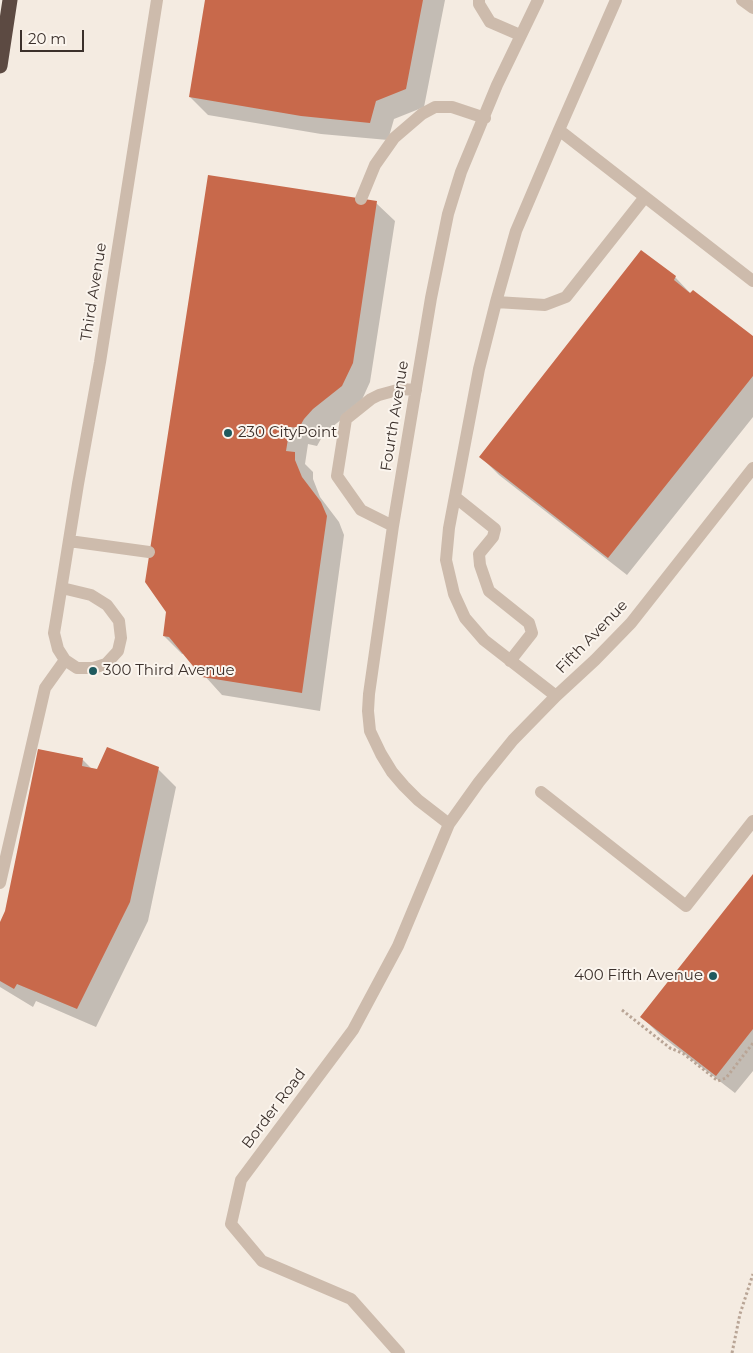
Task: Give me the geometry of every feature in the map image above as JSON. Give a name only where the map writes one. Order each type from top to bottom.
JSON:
[{"type":"highway","points":[[0,66],[10,0]]},
{"type":"street","name":"Third Avenue","points":[[65,660],[58,649],[54,633],[100,362],[157,0]]},
{"type":"street","points":[[479,0],[479,4],[490,22],[520,35]]},
{"type":"street","name":"Fourth Avenue","points":[[449,824],[418,800],[404,786],[385,760],[370,732],[369,694],[393,526],[431,298],[448,214],[456,184],[520,35],[538,0]]},
{"type":"street","points":[[556,696],[484,640],[465,618],[454,594],[446,560],[449,528],[479,369],[516,232],[616,0]]},
{"type":"street","points":[[742,0],[753,8]]},
{"type":"street","points":[[361,199],[376,165],[394,138],[422,114],[435,108],[452,107],[484,118]]},
{"type":"street","points":[[559,130],[753,281]]},
{"type":"street","points":[[496,302],[545,305],[566,297],[645,197]]},
{"type":"street","points":[[393,526],[361,510],[337,476],[346,420],[371,399],[379,395],[401,389],[416,390]]},
{"type":"street","name":"Fifth Avenue","points":[[449,824],[479,782],[513,740],[631,623],[753,468]]},
{"type":"street","points":[[455,496],[495,529],[493,536],[480,554],[480,565],[489,591],[528,624],[532,633],[510,661]]},
{"type":"street","points":[[69,541],[149,552]]},
{"type":"street","points":[[0,883],[45,688],[65,660],[77,668],[93,668],[106,664],[118,651],[121,638],[119,622],[107,604],[91,595],[62,588]]},
{"type":"street","points":[[541,792],[686,906],[753,821]]},
{"type":"street","name":"Border Road","points":[[399,1353],[351,1300],[262,1261],[231,1224],[241,1180],[353,1030],[398,946],[449,824]]},
{"type":"path","points":[[622,1010],[670,1048],[684,1054],[718,1081],[726,1078],[753,1043]]},
{"type":"path","points":[[732,1353],[740,1314],[753,1274]]},
{"type":"building","points":[[205,0],[423,0],[406,89],[376,101],[370,123],[301,116],[189,97]]},
{"type":"building","name":"230 CityPoint","points":[[208,175],[377,201],[353,363],[342,386],[313,409],[299,428],[290,427],[286,451],[295,452],[295,460],[302,477],[321,502],[327,516],[302,693],[202,677],[169,637],[163,636],[166,612],[145,582]]},
{"type":"building","points":[[641,250],[676,276],[674,280],[690,293],[693,290],[753,336],[753,376],[608,558],[479,457]]},
{"type":"building","points":[[107,747],[159,767],[130,902],[77,1009],[17,984],[14,989],[0,981],[0,922],[5,911],[38,749],[83,758],[82,766],[97,769]]},
{"type":"building","name":"400 Fifth Avenue","points":[[753,874],[753,1029],[716,1076],[640,1017]]},
{"type":"place","name":"230 CityPoint","points":[[228,433]]},
{"type":"place","name":"300 Third Avenue","points":[[93,671]]},
{"type":"place","name":"400 Fifth Avenue","points":[[713,976]]}]
